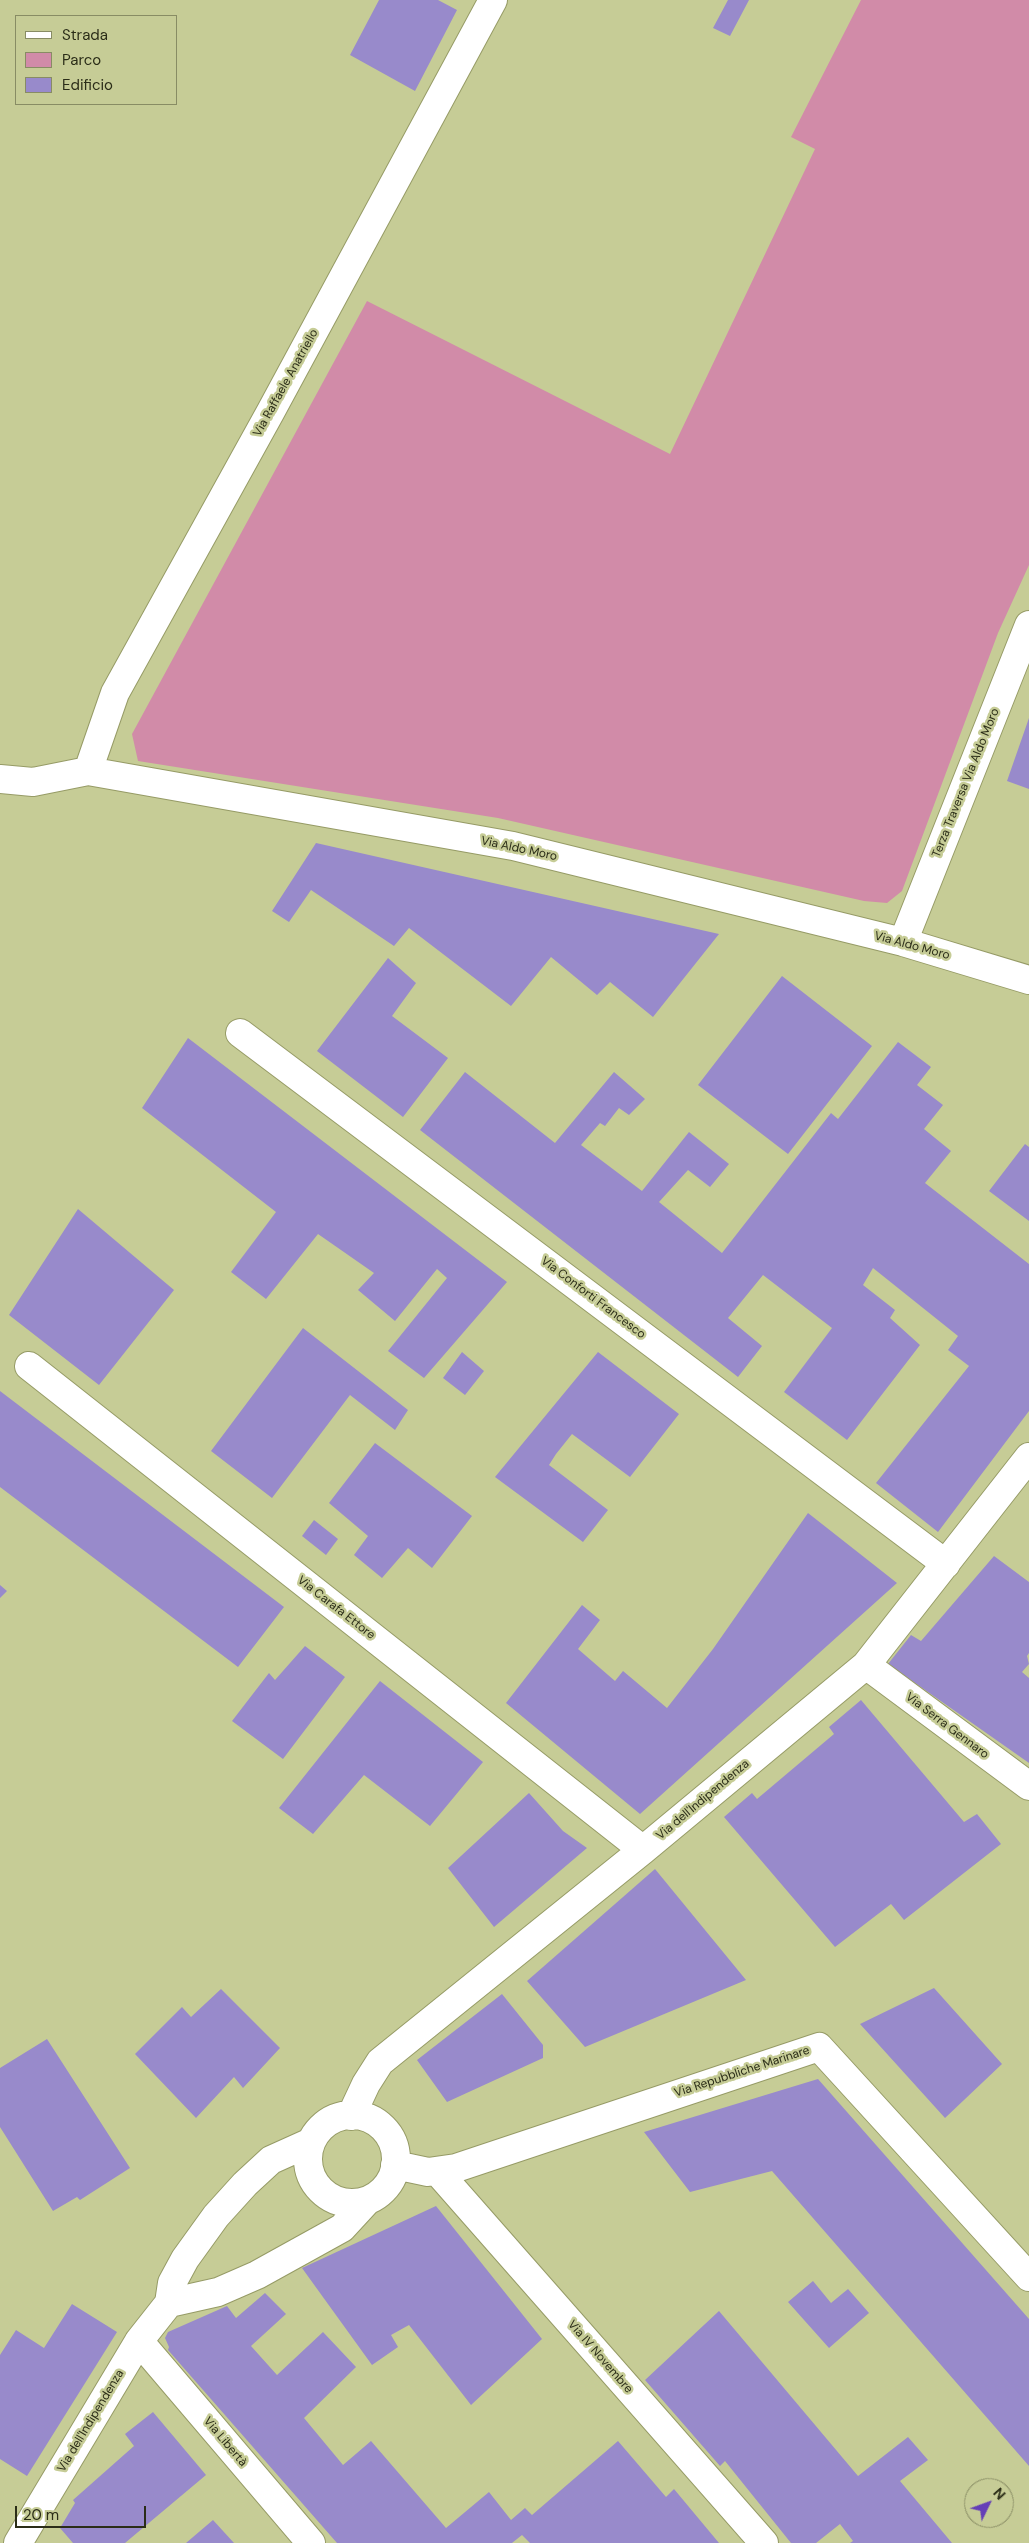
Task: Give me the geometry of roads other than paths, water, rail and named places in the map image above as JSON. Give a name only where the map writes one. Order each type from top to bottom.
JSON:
[{"type":"street","name":"Via Raffaele Anatriello","points":[[88,771],[115,693],[493,0]]},
{"type":"street","name":"Terza Traversa Via Aldo Moro","points":[[903,942],[1029,625]]},
{"type":"street","name":"Via Aldo Moro","points":[[0,779],[33,782],[88,771],[513,846],[903,942],[1029,980]]},
{"type":"street","name":"Via Conforti Francesco","points":[[240,1033],[946,1564]]},
{"type":"street","name":"Via Carafa Ettore","points":[[29,1366],[643,1850]]},
{"type":"street","name":"Via dell'Indipendenza","points":[[352,2116],[366,2084],[380,2062],[643,1850],[866,1665],[1029,1457]]},
{"type":"street","name":"Via Serra Gennaro","points":[[866,1665],[1029,1786]]},
{"type":"street","name":"Via Repubbliche Marinare","points":[[395,2165],[428,2172],[456,2168],[819,2047],[1029,2277]]},
{"type":"street","name":"Via dell'Indipendenza","points":[[18,2543],[139,2341],[169,2303],[172,2283],[185,2259],[227,2203],[271,2160],[311,2142],[318,2129],[331,2120],[360,2115],[374,2121],[386,2131],[393,2143],[396,2157],[395,2165]]},
{"type":"street","points":[[311,2142],[307,2156],[309,2172],[315,2185],[326,2195],[338,2202],[352,2204],[366,2202]]},
{"type":"street","points":[[169,2303],[218,2292],[257,2275],[342,2228],[366,2202],[379,2195],[389,2184],[395,2165]]},
{"type":"street","name":"Via IV Novembre","points":[[437,2170],[764,2543]]},
{"type":"street","name":"Via Libertà","points":[[139,2341],[311,2543]]}]
